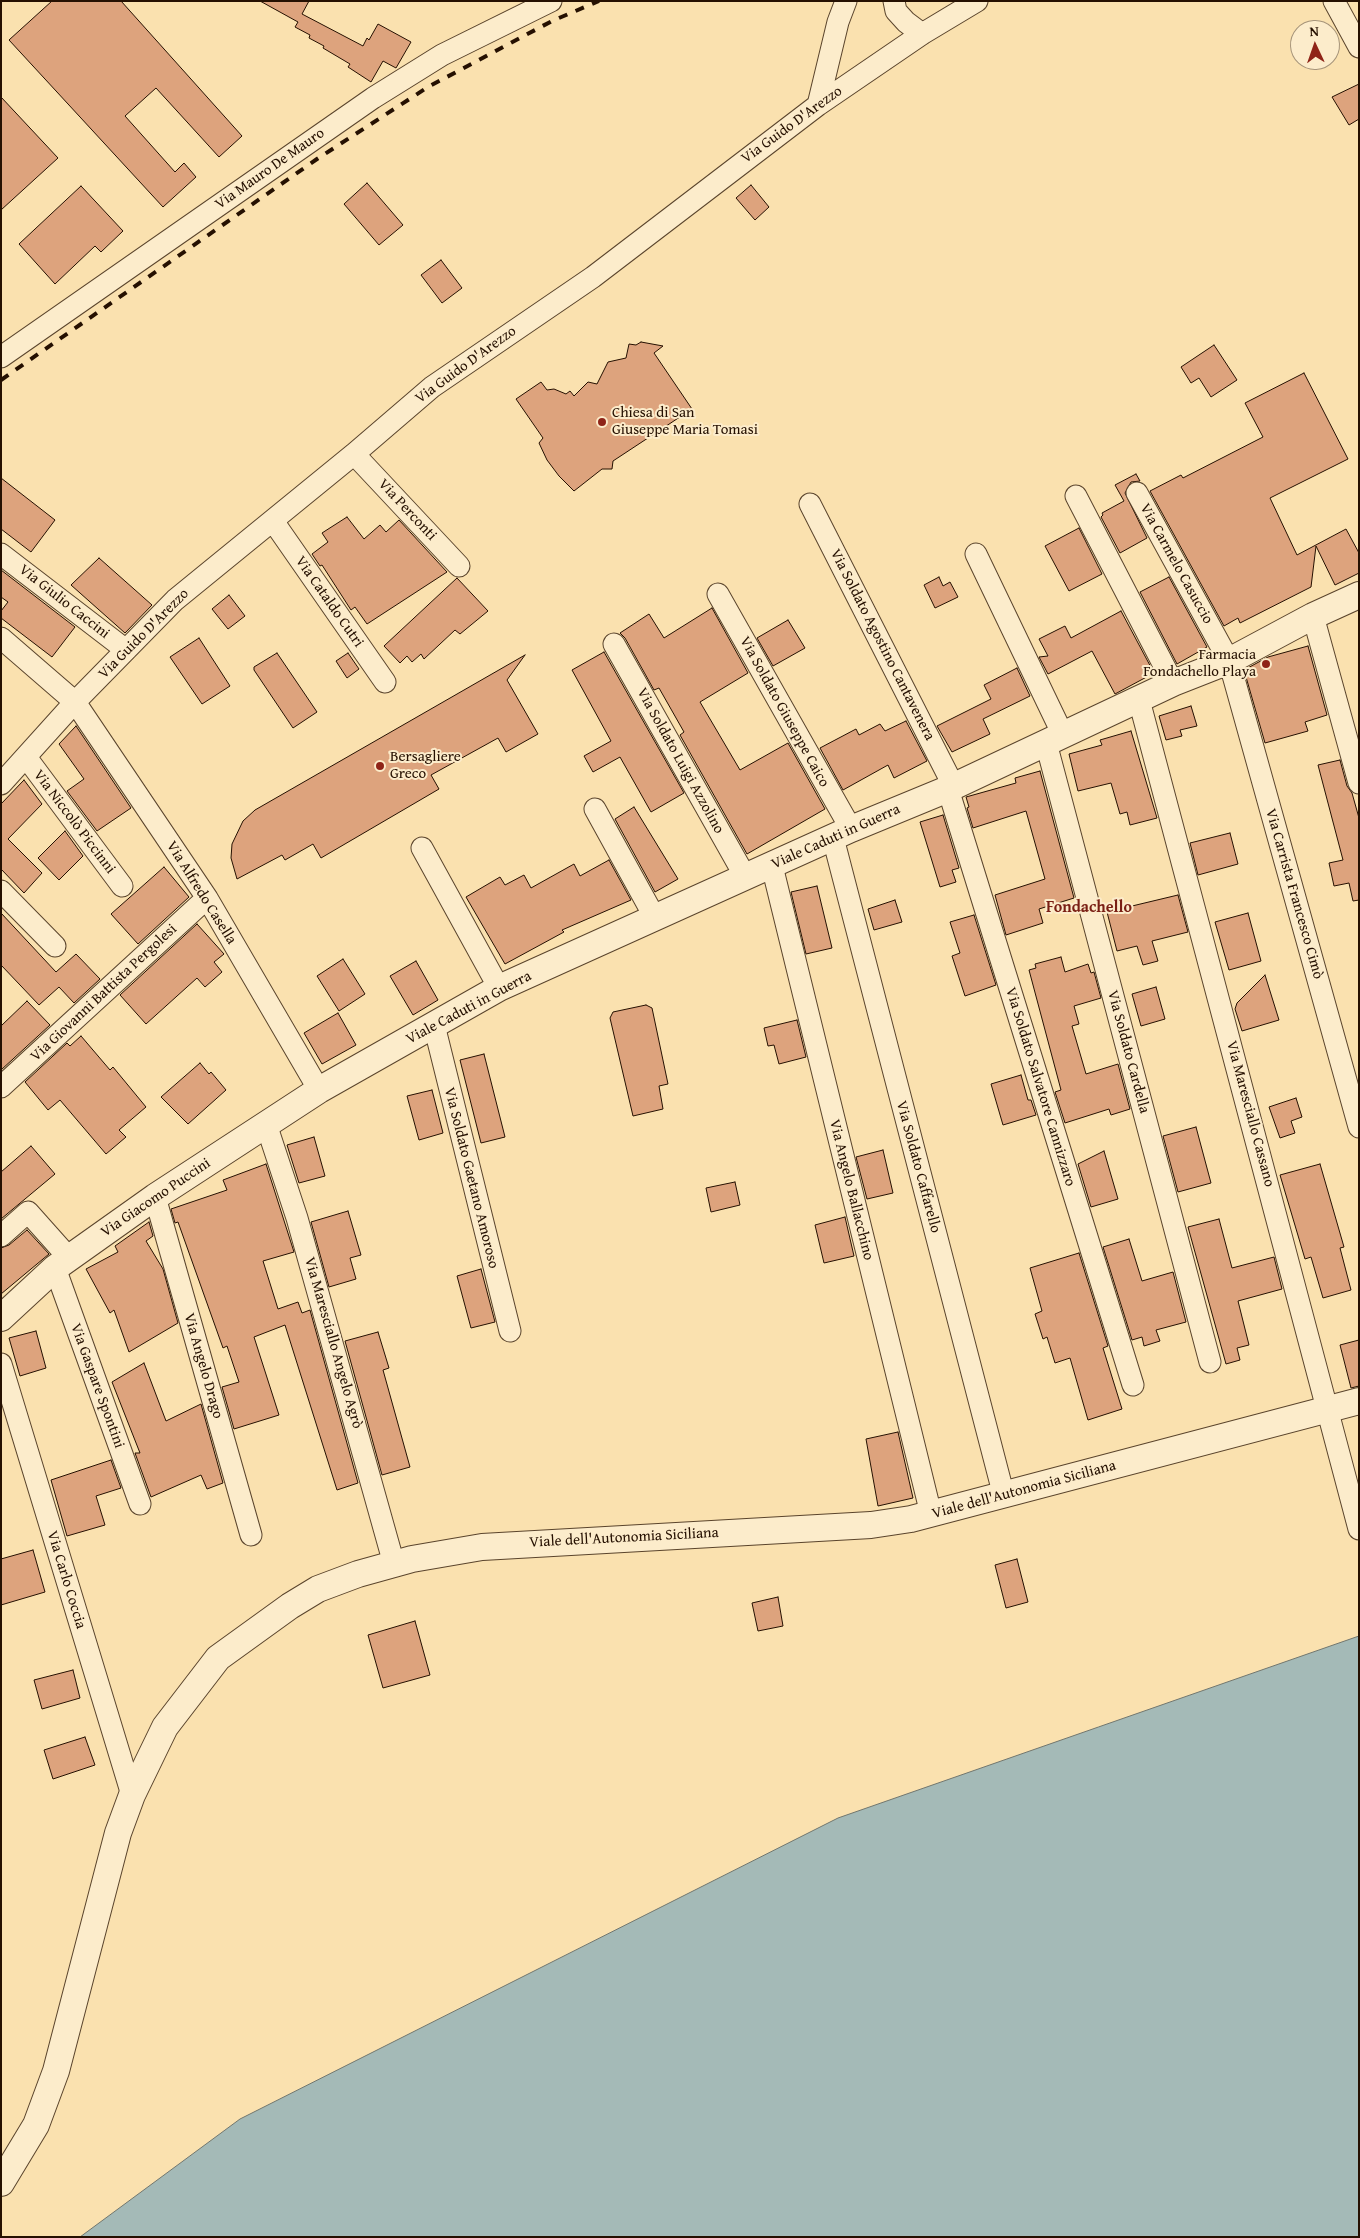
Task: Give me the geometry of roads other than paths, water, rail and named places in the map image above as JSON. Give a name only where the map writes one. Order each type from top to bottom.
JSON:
[{"type":"street","name":"Via Mauro De Mauro","points":[[1,358],[373,98],[442,55],[551,1]]},
{"type":"street","points":[[818,105],[838,22],[846,1]]},
{"type":"street","points":[[894,1],[896,11],[906,22],[922,34]]},
{"type":"street","name":"Via Guido D'Arezzo","points":[[1,784],[75,702],[175,600],[354,454],[432,387],[592,277],[818,105],[922,34],[977,1]]},
{"type":"street","points":[[1334,1],[1359,47]]},
{"type":"street","name":"Via Perconti","points":[[354,454],[459,566]]},
{"type":"street","name":"Via Carmelo Casuccio","points":[[1137,493],[1229,661]]},
{"type":"street","points":[[1076,496],[1174,683]]},
{"type":"street","name":"Via Soldato Agostino Cantavenera","points":[[810,504],[951,787]]},
{"type":"street","name":"Via Cataldo Cutri","points":[[273,521],[386,682]]},
{"type":"street","name":"Via Giulio Caccini","points":[[1,554],[126,650]]},
{"type":"street","name":"Via Soldato Cardella","points":[[976,554],[1054,739],[1210,1362]]},
{"type":"street","name":"Via Soldato Giuseppe Caico","points":[[718,594],[842,833]]},
{"type":"street","name":"Viale Caduti in Guerra","points":[[319,1090],[500,988],[842,833],[951,787],[1174,683],[1229,661],[1313,616],[1359,596]]},
{"type":"street","points":[[1313,616],[1359,784]]},
{"type":"street","name":"Via Alfredo Casella","points":[[1,638],[75,702],[207,898],[319,1090]]},
{"type":"street","name":"Via Soldato Luigi Azzolino","points":[[614,644],[746,878]]},
{"type":"street","name":"Via Carrista Francesco Cimò","points":[[1229,661],[1359,1127]]},
{"type":"street","name":"Via Maresciallo Cassano","points":[[1139,700],[1329,1410],[1359,1529]]},
{"type":"street","name":"Via Niccolò Piccinni","points":[[26,757],[122,886]]},
{"type":"street","name":"Via Soldato Salvatore Cannizzaro","points":[[951,787],[1133,1385]]},
{"type":"street","points":[[595,809],[655,918]]},
{"type":"street","name":"Via Soldato Caffarello","points":[[842,833],[1004,1496]]},
{"type":"street","points":[[422,848],[500,988]]},
{"type":"street","name":"Via Angelo Ballacchino","points":[[772,866],[931,1514]]},
{"type":"street","points":[[1,891],[55,946]]},
{"type":"street","name":"Via Giovanni Battista Pergolesi","points":[[1,1087],[207,898]]},
{"type":"street","name":"Via Soldato Gaetano Amoroso","points":[[434,1025],[510,1331]]},
{"type":"street","name":"Via Giacomo Puccini","points":[[1,1318],[62,1263],[155,1197],[319,1090]]},
{"type":"street","name":"Via Maresciallo Angelo Agrò","points":[[266,1124],[297,1218],[394,1564]]},
{"type":"street","name":"Via Angelo Drago","points":[[155,1197],[251,1535]]},
{"type":"street","points":[[1,1236],[28,1212],[62,1263]]},
{"type":"street","name":"Via Gaspare Spontini","points":[[62,1263],[140,1504]]},
{"type":"street","name":"Via Carlo Coccia","points":[[1,1364],[132,1795]]},
{"type":"street","name":"Viale dell'Autonomia Siciliana","points":[[1,2183],[40,2116],[56,2071],[118,1833],[132,1795],[165,1727],[218,1658],[290,1606],[318,1589],[394,1564],[482,1547],[871,1525],[931,1514],[1004,1496],[1359,1401]]},
{"type":"water","points":[[1359,1636],[1359,2237],[80,2237],[240,2119],[838,1818]]},
{"type":"railway","points":[[1,380],[317,159],[428,87],[552,21],[599,1]]},
{"type":"place","name":"Chiesa di San Giuseppe Maria Tomasi","points":[[602,422]]},
{"type":"place","name":"Farmacia Fondachello Playa","points":[[1266,664]]},
{"type":"place","name":"Bersagliere Greco","points":[[380,766]]},
{"type":"district","name":"Fondachello","points":[[1089,908]]}]
